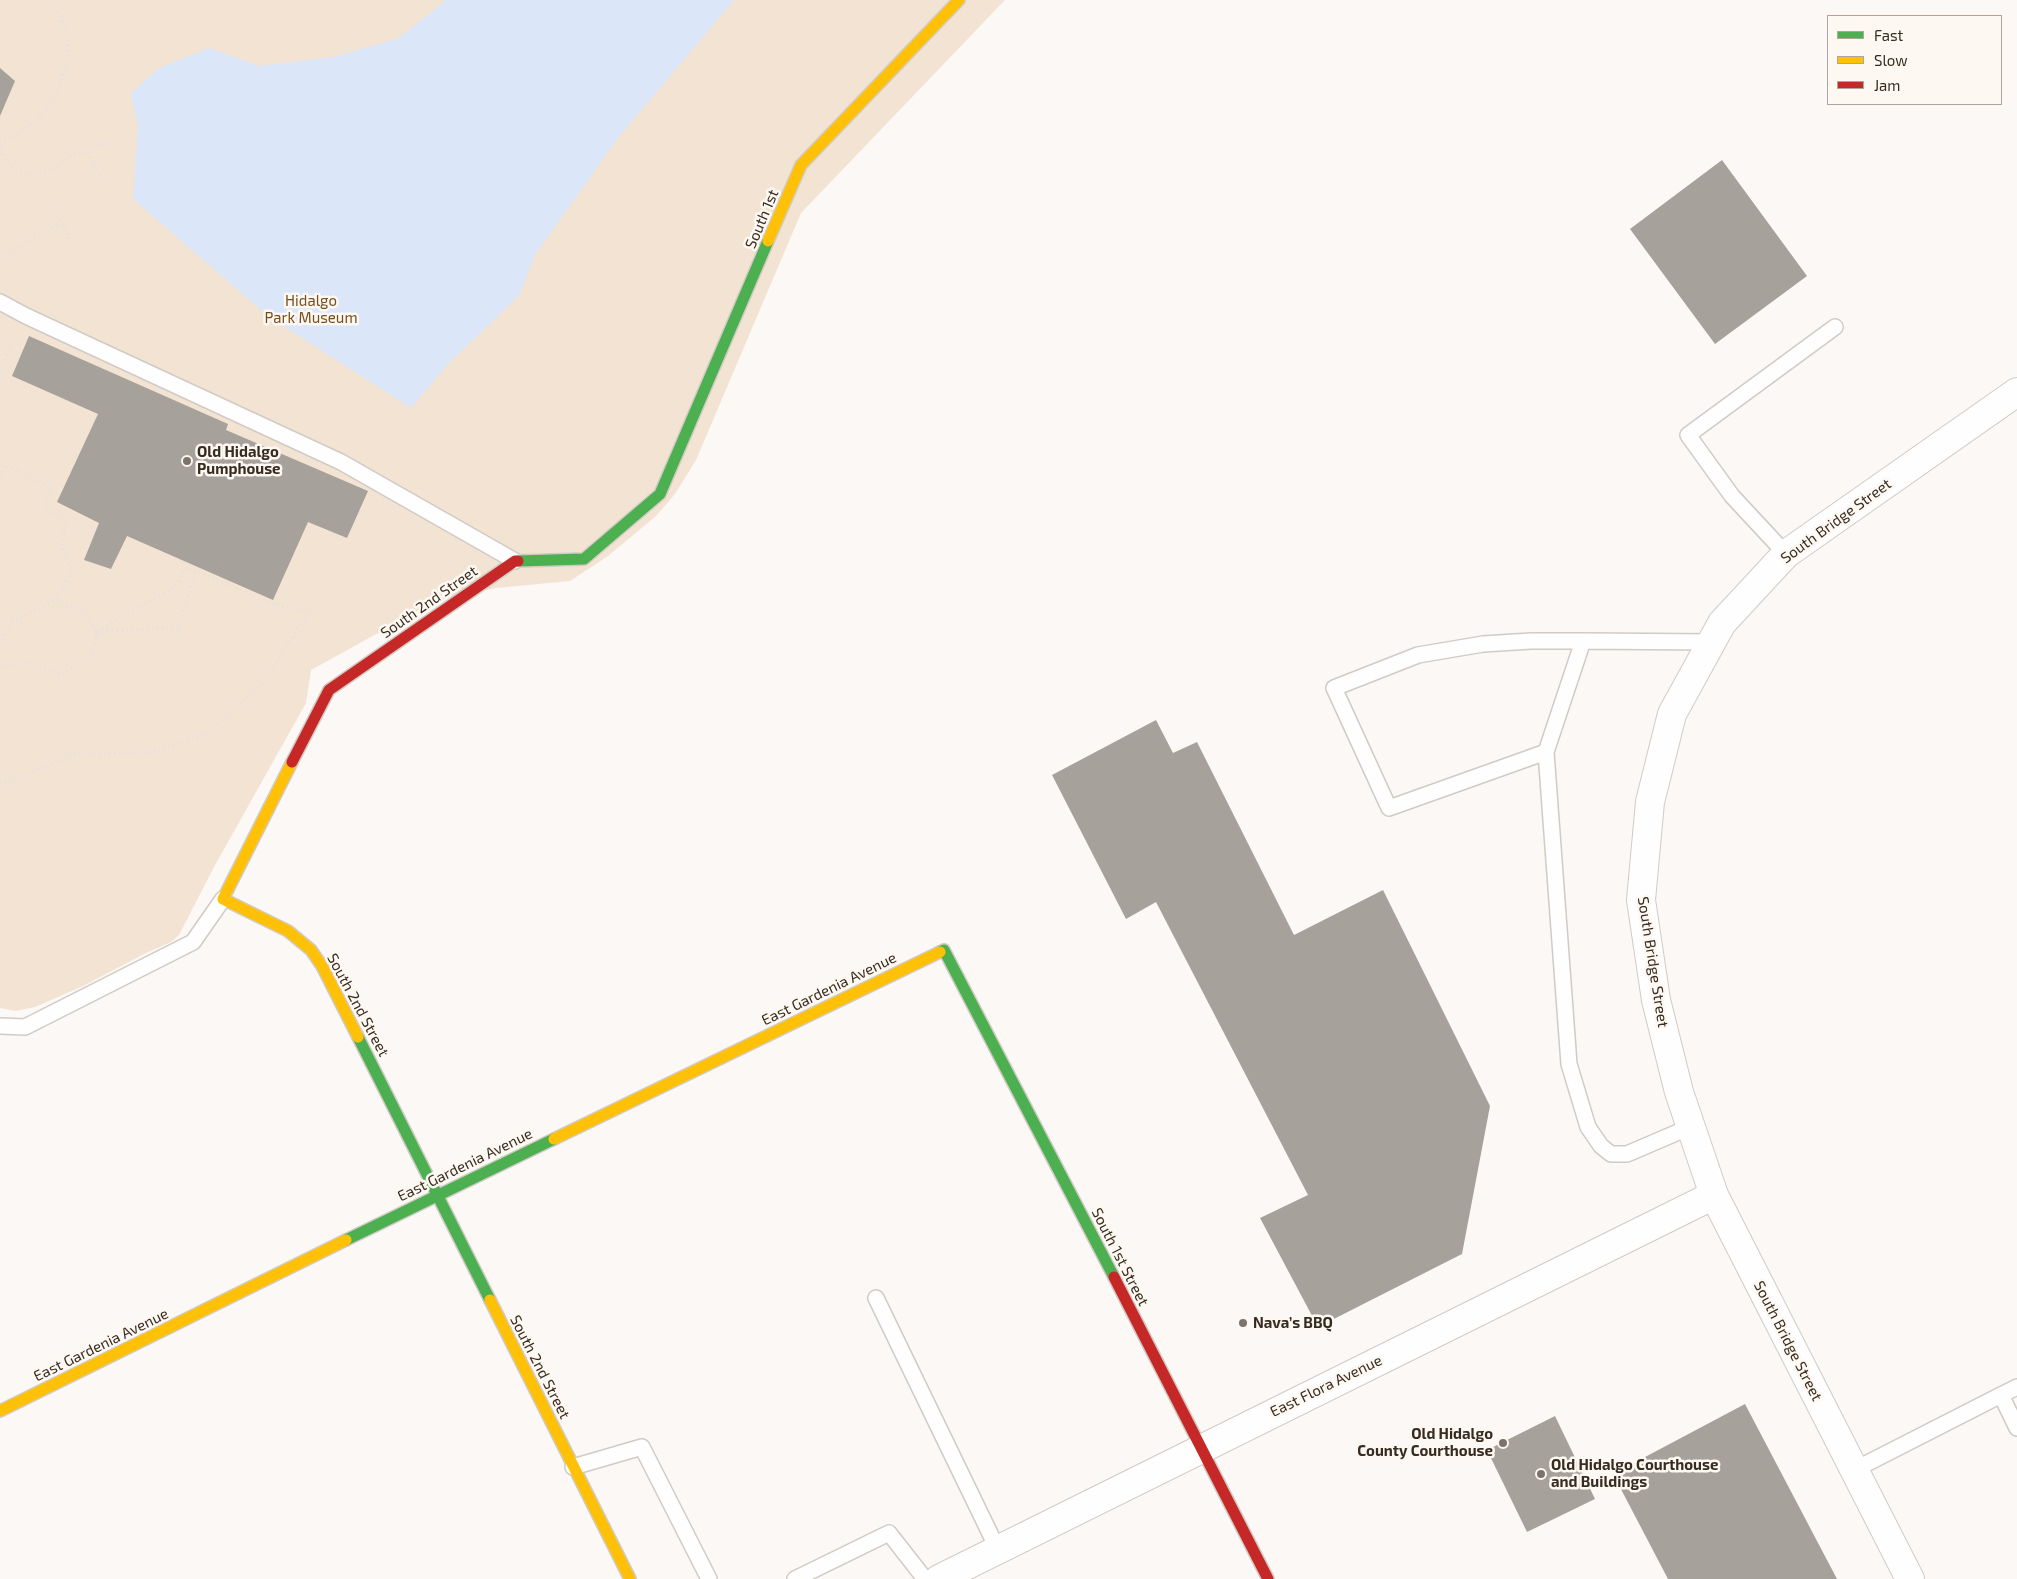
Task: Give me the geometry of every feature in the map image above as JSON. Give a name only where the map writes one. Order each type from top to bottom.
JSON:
[{"type":"street","name":"South 1st","points":[[515,561],[584,559],[660,494],[801,165],[959,0]]},
{"type":"street","name":"South Bridge Street","points":[[1910,1579],[1714,1194],[1678,1092],[1656,1000],[1641,900],[1650,802],[1672,714],[1722,623],[1786,554],[2017,392]]},
{"type":"street","name":"South 2nd Street","points":[[515,561],[328,690],[222,899],[288,931],[311,950],[322,966],[630,1579]]},
{"type":"street","name":"East Gardenia Avenue","points":[[0,1412],[437,1195],[944,950]]},
{"type":"street","name":"South 1st Street","points":[[944,950],[1202,1447],[1268,1579]]},
{"type":"street","name":"East Flora Avenue","points":[[939,1579],[1714,1194]]},
{"type":"lane","points":[[0,302],[26,316],[341,462],[515,561]]},
{"type":"lane","points":[[1786,554],[1732,496],[1688,435],[1835,327]]},
{"type":"lane","points":[[1546,752],[1389,808],[1334,688],[1418,655],[1483,644],[1530,641],[1712,642]]},
{"type":"lane","points":[[1583,641],[1546,752],[1569,1064],[1588,1127],[1593,1137],[1612,1154],[1627,1154],[1690,1127]]},
{"type":"lane","points":[[0,1026],[25,1027],[193,942],[222,899]]},
{"type":"lane","points":[[876,1298],[998,1550]]},
{"type":"lane","points":[[1854,1470],[2017,1387]]},
{"type":"lane","points":[[2001,1395],[2017,1428]]},
{"type":"lane","points":[[573,1468],[642,1447],[709,1579]]},
{"type":"lane","points":[[795,1579],[889,1532],[925,1579]]},
{"type":"path","points":[[0,141],[17,134],[36,119],[57,92],[67,63],[68,40],[60,17],[51,0]]},
{"type":"path","points":[[0,145],[4,157],[16,170],[26,174],[36,174],[52,169],[74,154],[89,153],[98,144],[111,144]]},
{"type":"path","points":[[89,153],[96,173],[109,179]]},
{"type":"path","points":[[53,207],[70,239]]},
{"type":"path","points":[[0,258],[61,223]]},
{"type":"path","points":[[0,369],[26,316]]},
{"type":"path","points":[[0,477],[6,465],[51,488],[45,510],[66,519],[62,546],[72,571],[54,601],[12,622],[0,644]]},
{"type":"path","points":[[0,784],[76,754],[152,752],[208,733],[266,680],[297,630],[311,613],[274,604],[187,567],[174,588],[97,632]]},
{"type":"path","points":[[97,632],[163,628],[178,629],[196,570]]},
{"type":"path","points":[[0,667],[30,662],[61,675],[93,652],[97,632],[84,611],[54,601]]},
{"type":"green space","name":"Hidalgo Park Museum","points":[[0,0],[1005,0],[801,213],[696,460],[675,494],[656,516],[608,556],[570,581],[496,588],[436,601],[311,670],[306,703],[214,867],[179,935],[171,942],[83,986],[35,1007],[16,1011],[0,1008]]},
{"type":"water","points":[[446,0],[734,0],[618,138],[535,255],[519,296],[450,362],[411,408],[269,317],[133,199],[138,127],[131,93],[159,68],[209,48],[259,66],[333,57],[399,38]]},
{"type":"building","points":[[0,68],[15,81],[0,116]]},
{"type":"building","points":[[1722,160],[1807,276],[1715,344],[1630,229]]},
{"type":"building","name":"Old Hidalgo Pumphouse","points":[[29,336],[228,424],[226,430],[368,491],[347,538],[308,522],[273,600],[127,536],[111,569],[84,560],[99,523],[57,502],[98,414],[12,376]]},
{"type":"building","points":[[1156,720],[1173,753],[1197,742],[1294,935],[1383,890],[1490,1106],[1462,1254],[1318,1327],[1260,1218],[1308,1195],[1156,902],[1126,919],[1052,775]]},
{"type":"building","points":[[1745,1404],[1837,1579],[1668,1579],[1613,1474]]},
{"type":"building","name":"Old Hidalgo Courthouse and Buildings","points":[[1555,1416],[1595,1499],[1527,1532],[1487,1450]]},
{"type":"traffic: fast","points":[[518,561],[584,559],[660,494],[768,241]]},
{"type":"traffic: fast","points":[[940,952],[944,950],[1114,1277]]},
{"type":"traffic: fast","points":[[358,1037],[490,1300]]},
{"type":"traffic: fast","points":[[346,1240],[554,1139]]},
{"type":"traffic: slow","points":[[768,241],[801,165],[959,0]]},
{"type":"traffic: slow","points":[[292,762],[223,899],[288,931],[311,950],[322,966],[358,1037]]},
{"type":"traffic: slow","points":[[554,1139],[940,952]]},
{"type":"traffic: slow","points":[[0,1411],[346,1240]]},
{"type":"traffic: slow","points":[[490,1300],[630,1579]]},
{"type":"traffic: jam","points":[[292,762],[329,690],[515,561],[518,561]]},
{"type":"traffic: jam","points":[[1114,1277],[1268,1579]]},
{"type":"place","name":"Old Hidalgo Pumphouse","points":[[187,461]]},
{"type":"place","name":"Nava’s BBQ","points":[[1243,1323]]},
{"type":"place","name":"Old Hidalgo County Courthouse","points":[[1503,1443]]},
{"type":"place","name":"Old Hidalgo Courthouse and Buildings","points":[[1541,1474]]}]
